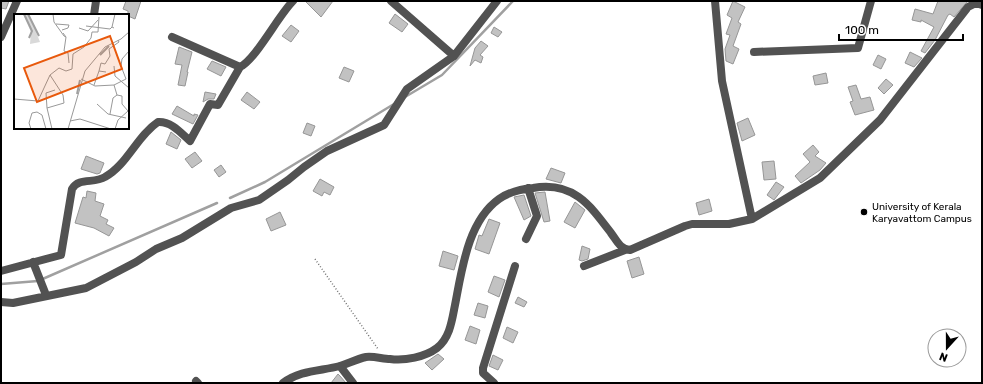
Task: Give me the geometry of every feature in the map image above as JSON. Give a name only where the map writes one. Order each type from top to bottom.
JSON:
[{"type":"street","points":[[2,34],[17,1]]},
{"type":"street","points":[[94,14],[96,1]]},
{"type":"street","points":[[1,271],[61,255],[72,189],[75,183],[79,181],[98,180],[109,174],[158,122],[164,122],[171,125],[190,141],[210,104],[218,105],[240,67],[249,60],[280,16],[294,1]]},
{"type":"street","points":[[391,1],[454,56]]},
{"type":"street","points":[[1,302],[13,303],[86,288],[136,262],[156,248],[182,238],[231,208],[259,200],[288,180],[304,166],[327,151],[384,125],[407,89],[454,56],[497,1]]},
{"type":"street","points":[[716,1],[722,81],[752,219]]},
{"type":"street","points":[[754,52],[858,48],[871,1]]},
{"type":"street","points":[[584,266],[625,250],[635,250],[692,224],[729,224],[752,219],[820,178],[858,144],[880,120],[970,3],[982,5]]},
{"type":"street","points":[[172,37],[240,67]]},
{"type":"street","points":[[283,383],[298,374],[340,366],[367,357],[385,359],[415,357],[435,349],[442,344],[446,338],[451,321],[464,256],[481,217],[501,198],[512,192],[544,186],[559,188],[577,195],[592,207],[620,246],[625,250]]},
{"type":"street","points":[[526,239],[537,216],[528,188]]},
{"type":"street","points":[[33,262],[46,295]]},
{"type":"street","points":[[494,383],[483,373],[483,368],[515,266]]},
{"type":"street","points":[[340,366],[353,383]]},
{"type":"path","points":[[315,259],[385,359]]},
{"type":"building","points":[[1,1],[9,1],[6,9],[1,8]]},
{"type":"building","points":[[126,1],[141,1],[135,19],[129,16],[128,11],[123,9]]},
{"type":"building","points":[[305,1],[333,1],[321,17]]},
{"type":"building","points":[[733,1],[745,7],[738,22],[741,24],[733,46],[739,49],[733,64],[726,61],[725,49],[730,35],[726,34],[732,18],[727,15]]},
{"type":"building","points":[[938,1],[968,1],[954,17],[950,14],[948,15],[935,40],[925,53],[921,51],[934,27],[921,20],[921,22],[912,20],[915,9],[933,14]]},
{"type":"building","points":[[395,14],[408,24],[402,32],[389,23]]},
{"type":"building","points":[[291,25],[299,31],[291,42],[282,36]]},
{"type":"building","points":[[494,27],[502,32],[498,37],[491,33]]},
{"type":"building","points":[[481,41],[488,46],[480,55],[483,57],[481,63],[475,60],[470,66],[475,48]]},
{"type":"building","points":[[179,47],[192,52],[185,86],[178,85],[182,65],[175,64]]},
{"type":"building","points":[[910,52],[922,58],[914,67],[905,63]]},
{"type":"building","points":[[878,55],[886,59],[881,69],[873,65]]},
{"type":"building","points":[[212,61],[226,67],[221,76],[207,69]]},
{"type":"building","points":[[344,67],[354,71],[349,82],[339,78]]},
{"type":"building","points":[[826,73],[828,83],[815,85],[813,76]]},
{"type":"building","points":[[886,79],[893,85],[884,94],[878,88]]},
{"type":"building","points":[[856,85],[861,99],[870,97],[874,110],[855,115],[850,102],[853,101],[848,87]]},
{"type":"building","points":[[205,92],[216,94],[214,99],[208,99],[203,102]]},
{"type":"building","points":[[247,92],[260,102],[254,109],[241,100]]},
{"type":"building","points":[[177,106],[194,116],[194,114],[198,115],[193,124],[172,114]]},
{"type":"building","points":[[748,118],[755,135],[742,141],[737,123]]},
{"type":"building","points":[[307,123],[315,126],[311,136],[303,133]]},
{"type":"building","points":[[171,132],[181,140],[177,149],[166,144]]},
{"type":"building","points":[[813,145],[819,152],[815,156],[826,163],[820,170],[801,183],[795,176],[810,162],[803,154]]},
{"type":"building","points":[[195,152],[202,161],[192,168],[185,159]]},
{"type":"building","points":[[86,156],[104,163],[100,173],[97,174],[81,169]]},
{"type":"building","points":[[774,161],[776,179],[764,180],[762,162]]},
{"type":"building","points":[[221,165],[226,172],[219,177],[214,170]]},
{"type":"building","points":[[551,168],[565,173],[561,183],[546,179]]},
{"type":"building","points":[[320,179],[334,187],[330,195],[324,192],[322,196],[313,191]]},
{"type":"building","points":[[776,182],[784,187],[774,200],[767,195]]},
{"type":"building","points":[[87,191],[96,193],[95,201],[104,204],[100,216],[108,220],[106,224],[114,228],[109,236],[94,228],[75,223],[83,197],[86,198]]},
{"type":"building","points":[[545,192],[550,221],[544,222],[535,193]]},
{"type":"building","points":[[524,195],[531,216],[524,220],[514,197]]},
{"type":"building","points":[[709,199],[712,211],[699,215],[696,203]]},
{"type":"building","points":[[575,202],[585,210],[575,228],[564,222]]},
{"type":"building","points":[[280,212],[286,225],[271,231],[266,219]]},
{"type":"building","points":[[489,219],[500,223],[489,254],[475,249],[479,235],[482,236]]},
{"type":"building","points":[[582,246],[590,249],[588,259],[582,261],[579,260]]},
{"type":"building","points":[[443,251],[458,256],[454,270],[439,266]]},
{"type":"building","points":[[639,257],[644,274],[632,278],[627,261]]},
{"type":"building","points":[[494,276],[505,280],[499,297],[488,292]]},
{"type":"building","points":[[518,297],[527,302],[524,307],[515,303]]},
{"type":"building","points":[[478,303],[488,306],[485,318],[474,315]]},
{"type":"building","points":[[470,326],[480,330],[476,344],[465,340]]},
{"type":"building","points":[[507,327],[518,332],[513,343],[503,338]]},
{"type":"building","points":[[438,354],[444,359],[432,370],[425,363]]},
{"type":"building","points":[[493,355],[503,360],[498,370],[489,366]]},
{"type":"building","points":[[338,374],[340,376],[346,383],[331,383]]},
{"type":"waterway","points":[[405,97],[442,75],[513,1]]},
{"type":"waterway","points":[[230,198],[265,182],[394,104]]},
{"type":"waterway","points":[[1,284],[38,281],[217,203]]},
{"type":"place","name":"University of Kerala Karyavattom Campus","points":[[864,212]]}]
